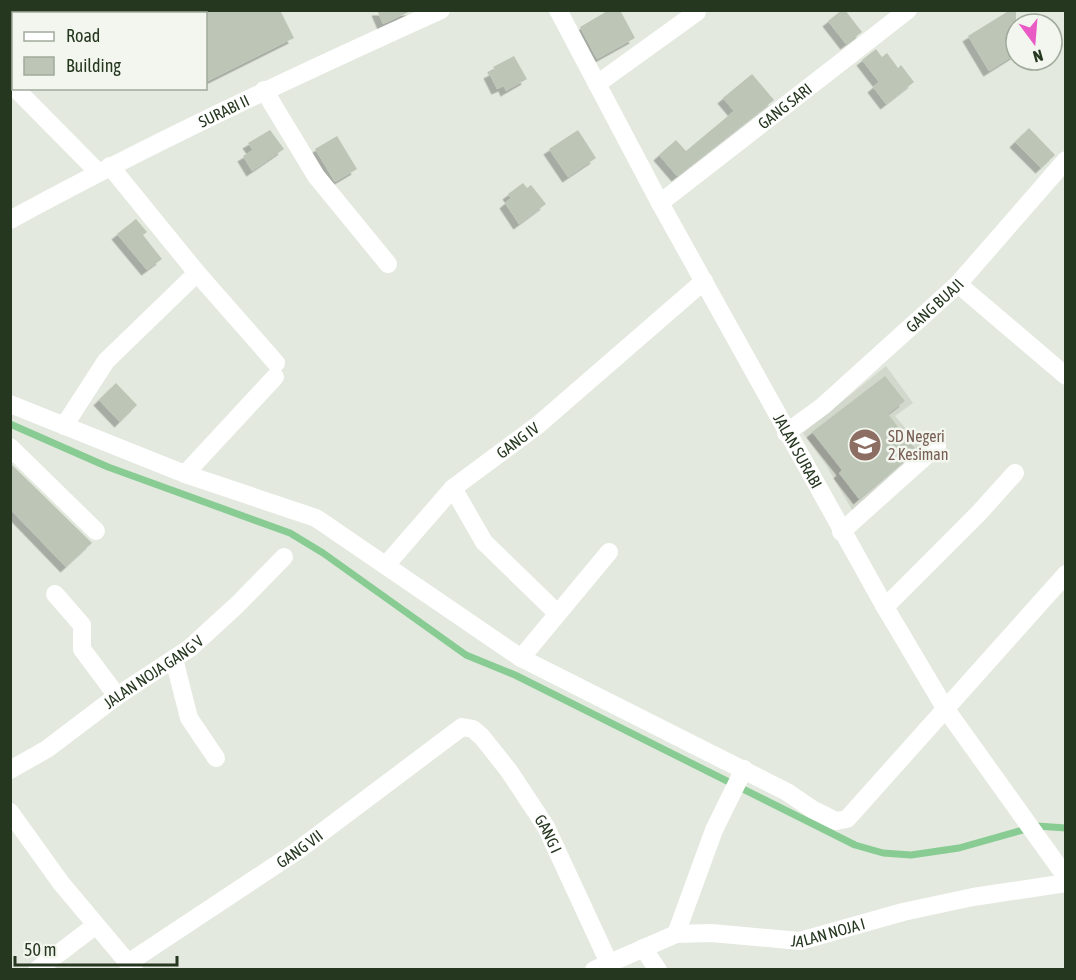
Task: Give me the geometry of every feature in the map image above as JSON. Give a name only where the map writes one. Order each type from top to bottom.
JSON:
[{"type":"street","name":"SURABI II","points":[[10,220],[104,169],[264,90],[441,10]]},
{"type":"street","name":"JALAN SURABI","points":[[558,10],[660,203],[841,532],[945,708],[1060,869]]},
{"type":"street","name":"GANG SARI","points":[[660,203],[908,10]]},
{"type":"street","points":[[597,84],[697,12]]},
{"type":"street","points":[[16,90],[104,169],[196,273],[275,370],[185,474]]},
{"type":"street","points":[[264,90],[316,176],[388,264]]},
{"type":"street","name":"GANG BUAJI","points":[[786,433],[823,406],[958,284],[1065,160]]},
{"type":"street","points":[[64,426],[106,361],[196,273]]},
{"type":"street","name":"GANG IV","points":[[386,565],[453,488],[538,425],[704,281]]},
{"type":"street","points":[[958,284],[1065,376]]},
{"type":"street","points":[[10,404],[185,474],[307,514],[521,657],[836,821],[847,819],[885,773],[1065,574]]},
{"type":"street","points":[[841,532],[937,446]]},
{"type":"street","points":[[10,447],[96,531]]},
{"type":"street","points":[[885,607],[978,514],[1015,473]]},
{"type":"street","points":[[453,488],[484,542],[556,612]]},
{"type":"street","points":[[521,657],[556,612],[609,552]]},
{"type":"street","name":"JALAN NOJA GANG V","points":[[10,770],[47,749],[117,696],[174,659],[216,625],[284,558]]},
{"type":"street","points":[[55,594],[82,626],[82,649],[117,696]]},
{"type":"street","points":[[174,659],[189,718],[216,758]]},
{"type":"street","name":"GANG I","points":[[462,727],[473,729],[482,737],[534,807],[561,856],[601,966]]},
{"type":"street","name":"GANG VII","points":[[131,966],[297,851],[462,727]]},
{"type":"street","points":[[676,934],[699,866],[742,773]]},
{"type":"street","points":[[10,812],[43,860],[131,966]]},
{"type":"street","name":"JALAN NOJA I","points":[[601,966],[676,934],[711,933],[800,941],[903,912],[973,897],[1065,884]]},
{"type":"street","points":[[37,969],[96,925]]},
{"type":"street","points":[[643,948],[658,969]]},
{"type":"shaded area","name":"SD Negeri 2 Kesiman","points":[[886,366],[913,403],[895,416],[930,457],[855,515],[826,465],[803,433]]},
{"type":"building","points":[[206,10],[280,10],[294,38],[207,82]]},
{"type":"building","points":[[377,10],[413,10],[383,24]]},
{"type":"building","points":[[609,10],[620,10],[635,38],[597,59],[580,27]]},
{"type":"building","points":[[845,10],[862,32],[846,44],[828,21]]},
{"type":"building","points":[[1004,14],[1004,62],[989,71],[968,36]]},
{"type":"building","points":[[876,49],[882,57],[887,53],[898,68],[901,65],[914,82],[886,104],[873,87],[879,82],[862,60]]},
{"type":"building","points":[[514,56],[527,79],[506,91],[504,86],[497,89],[489,73],[495,70],[493,67]]},
{"type":"building","points":[[752,74],[774,100],[677,176],[659,155],[676,140],[686,151],[734,111],[723,98]]},
{"type":"building","points":[[1029,128],[1055,155],[1041,168],[1015,142]]},
{"type":"building","points":[[270,130],[284,149],[252,171],[243,156],[253,150],[248,143]]},
{"type":"building","points":[[578,130],[596,158],[568,177],[549,149]]},
{"type":"building","points":[[337,136],[357,169],[335,182],[315,149]]},
{"type":"building","points":[[523,183],[527,188],[531,185],[546,204],[519,224],[505,203],[511,198],[508,194]]},
{"type":"building","points":[[136,219],[147,232],[143,235],[162,259],[147,270],[117,234]]},
{"type":"building","name":"SD Negeri 2 Kesiman","points":[[885,376],[905,401],[888,414],[916,450],[859,499],[839,473],[842,470],[812,432]]},
{"type":"building","points":[[116,383],[137,405],[120,422],[99,400]]},
{"type":"building","points":[[10,463],[92,543],[66,567],[10,509]]},
{"type":"waterway","points":[[10,424],[108,467],[290,533],[323,553],[466,655],[515,675],[855,845],[883,853],[911,855],[959,848],[1037,826],[1066,828]]},
{"type":"place","name":"SD Negeri 2 Kesiman","points":[[865,445]]}]
